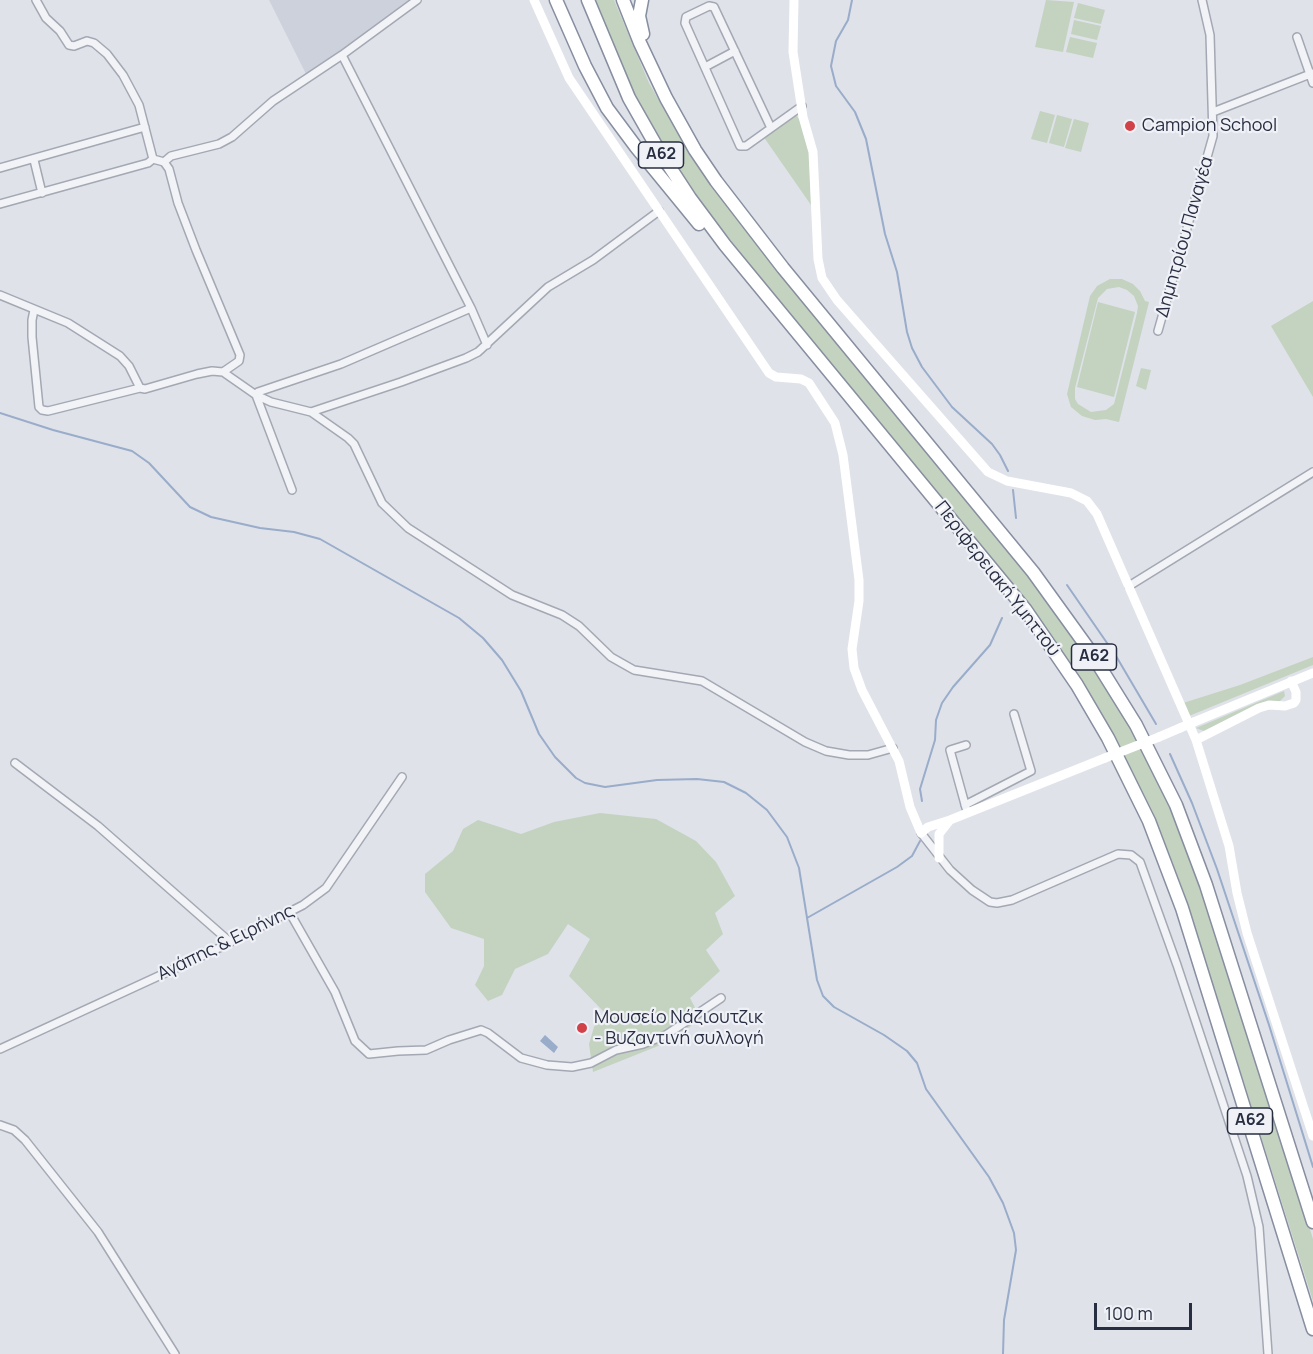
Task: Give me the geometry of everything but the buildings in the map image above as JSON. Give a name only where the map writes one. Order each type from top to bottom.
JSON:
[{"type":"highway","points":[[556,0],[595,88],[621,128],[718,245],[764,292]]},
{"type":"highway","name":"Περιφερειακή Υμηττού","points":[[588,0],[615,68],[658,149],[707,222],[1024,609],[1077,685],[1118,757],[1149,821],[1182,908],[1313,1329]]},
{"type":"highway","name":"Περιφερειακή Υμηττού","points":[[623,0],[654,75],[677,119],[716,181],[783,268],[1046,589],[1101,667],[1136,725],[1176,805],[1206,885],[1313,1221]]},
{"type":"highway","points":[[642,0],[640,26],[650,52],[654,75]]},
{"type":"street","points":[[36,0],[46,18],[60,31],[69,45],[74,46],[90,41],[106,54],[123,75],[135,96],[153,159]]},
{"type":"street","points":[[164,162],[171,156],[219,144],[232,137],[273,100],[342,55],[417,0]]},
{"type":"street","points":[[534,0],[569,78],[769,372],[776,377],[809,383],[835,423],[843,455],[859,580],[859,602],[852,649],[854,668],[862,690],[899,761],[912,813],[921,833],[939,858],[982,898],[997,903],[1012,900],[1118,854],[1131,855],[1140,862],[1173,953],[1247,1176],[1258,1227],[1268,1354]]},
{"type":"street","points":[[794,0],[792,44],[802,106],[813,152],[819,269],[829,290],[988,472],[1007,481],[1071,493],[1092,506],[1196,740],[1229,846],[1247,933],[1313,1136]]},
{"type":"street","name":"Δημητρίου Παναγέα","points":[[1158,331],[1213,136],[1210,35],[1202,0]]},
{"type":"street","points":[[771,128],[714,7],[709,6],[687,16],[685,23],[740,146],[746,146],[802,106]]},
{"type":"street","points":[[1297,37],[1313,83]]},
{"type":"street","points":[[705,66],[735,51]]},
{"type":"street","points":[[342,55],[471,308],[487,345]]},
{"type":"street","points":[[1213,112],[1311,74]]},
{"type":"street","points":[[0,168],[145,127]]},
{"type":"street","points":[[153,159],[164,162],[169,169],[178,203],[240,355],[239,361],[223,372]]},
{"type":"street","points":[[0,204],[148,163],[153,159]]},
{"type":"street","points":[[34,160],[42,193]]},
{"type":"street","points":[[311,412],[466,358],[487,345],[515,316],[548,288],[593,260],[659,211]]},
{"type":"street","points":[[0,295],[68,323],[120,356],[140,388]]},
{"type":"street","points":[[256,395],[258,392],[341,364],[471,308]]},
{"type":"street","points":[[34,310],[32,336],[39,407],[42,410],[48,411],[140,388],[145,389],[196,374],[212,371],[223,372],[256,395],[271,402],[311,412],[348,438],[354,444],[382,503],[408,528],[512,595],[562,615],[579,626],[611,657],[634,670],[702,681],[805,742],[826,751],[849,755],[868,754],[893,748]]},
{"type":"street","points":[[256,395],[292,490]]},
{"type":"street","points":[[1129,586],[1313,472]]},
{"type":"street","points":[[966,809],[1159,737],[1313,672]]},
{"type":"street","points":[[1196,740],[1259,708],[1294,703],[1296,692],[1291,681]]},
{"type":"street","points":[[921,833],[928,827],[940,827],[1031,771],[1014,714]]},
{"type":"street","points":[[966,745],[950,750],[966,809]]},
{"type":"street","points":[[15,763],[98,826],[230,942]]},
{"type":"street","name":"Αγάπης & Ειρήνης","points":[[0,1049],[290,913],[326,888],[402,777]]},
{"type":"street","points":[[912,813],[920,820],[940,827]]},
{"type":"street","points":[[939,858],[937,845],[940,827]]},
{"type":"street","points":[[290,913],[335,992],[355,1041],[369,1054],[426,1050],[448,1040],[481,1030],[521,1058],[547,1065],[572,1067],[591,1063],[616,1050],[643,1044],[666,1035],[721,998]]},
{"type":"street","points":[[0,1125],[14,1130],[25,1140],[98,1232],[175,1354]]},
{"type":"shaded area","points":[[269,0],[412,0],[307,76]]},
{"type":"green space","points":[[595,0],[614,0],[649,83],[692,158],[718,195],[806,305],[977,509],[1060,614],[1130,724],[1187,845],[1282,1140],[1313,1239],[1313,1301],[1184,893],[1153,812],[1114,735],[1069,661],[1018,591],[765,284],[677,168],[633,91]]},
{"type":"green space","points":[[1046,0],[1074,2],[1063,52],[1035,47]]},
{"type":"green space","points":[[1078,3],[1105,10],[1101,24],[1074,18]]},
{"type":"green space","points":[[1074,20],[1101,26],[1097,40],[1071,34]]},
{"type":"green space","points":[[1070,37],[1097,43],[1093,58],[1066,52]]},
{"type":"green space","points":[[1040,111],[1055,115],[1047,143],[1031,139]]},
{"type":"green space","points":[[795,114],[809,142],[811,205],[763,136]]},
{"type":"green space","points":[[1057,115],[1072,119],[1064,147],[1049,143]]},
{"type":"green space","points":[[1074,119],[1089,123],[1081,152],[1065,148]]},
{"type":"green space","points":[[1110,279],[1122,279],[1133,284],[1145,301],[1149,302],[1119,422],[1106,419],[1095,420],[1082,416],[1071,407],[1067,394],[1090,296],[1097,286]],"holes":[[[1119,287],[1134,296],[1138,306],[1114,404],[1106,410],[1091,412],[1078,404],[1075,399],[1075,388],[1098,298],[1107,289]]]},
{"type":"green space","points":[[1313,301],[1313,397],[1271,326]]},
{"type":"green space","points":[[1098,302],[1135,312],[1114,397],[1077,387]]},
{"type":"green space","points":[[1141,368],[1151,370],[1146,390],[1136,386]]},
{"type":"green space","points":[[1313,657],[1313,665],[1189,716],[1183,703],[1240,685]]},
{"type":"green space","points":[[1284,691],[1285,696],[1280,701],[1204,731],[1196,728]]},
{"type":"green space","points":[[600,813],[656,819],[696,841],[716,862],[735,896],[715,913],[723,934],[706,950],[720,971],[690,998],[701,1019],[668,1042],[593,1072],[589,1044],[594,1027],[604,1012],[569,976],[590,939],[568,924],[548,954],[515,969],[502,995],[488,1001],[475,985],[484,966],[484,939],[451,928],[425,892],[425,874],[453,851],[463,829],[478,820],[521,834],[554,822]]},
{"type":"water","points":[[545,1035],[558,1047],[554,1053],[540,1041]]},
{"type":"waterway","points":[[852,0],[848,20],[836,41],[831,66],[836,86],[855,112],[866,139],[885,234],[897,272],[907,332],[912,348],[922,367],[952,407],[992,444],[1008,471]]},
{"type":"waterway","points":[[0,413],[132,451],[149,463],[190,507],[211,517],[320,539],[459,618],[483,638],[502,660],[521,691],[539,734],[555,757],[576,778],[585,783],[605,787],[657,780],[697,779],[724,782],[746,793],[767,810],[787,837],[799,868],[817,980],[823,996],[834,1007],[884,1035],[907,1051],[917,1063],[926,1089],[989,1177],[1003,1203],[1014,1233],[1016,1250],[1004,1320],[1003,1354]]},
{"type":"waterway","points":[[1013,490],[1016,518]]},
{"type":"waterway","points":[[1067,585],[1116,656],[1156,724]]},
{"type":"waterway","points":[[922,801],[920,789],[935,740],[936,720],[942,703],[990,645],[1002,618]]},
{"type":"waterway","points":[[1170,754],[1192,803],[1217,869],[1313,1167]]},
{"type":"waterway","points":[[807,918],[897,867],[912,856],[920,841]]},
{"type":"place","name":"Campion School","points":[[1130,126]]},
{"type":"place","name":"Μουσείο Νάζιουτζικ - Βυζαντινή συλλογή","points":[[582,1028]]}]
